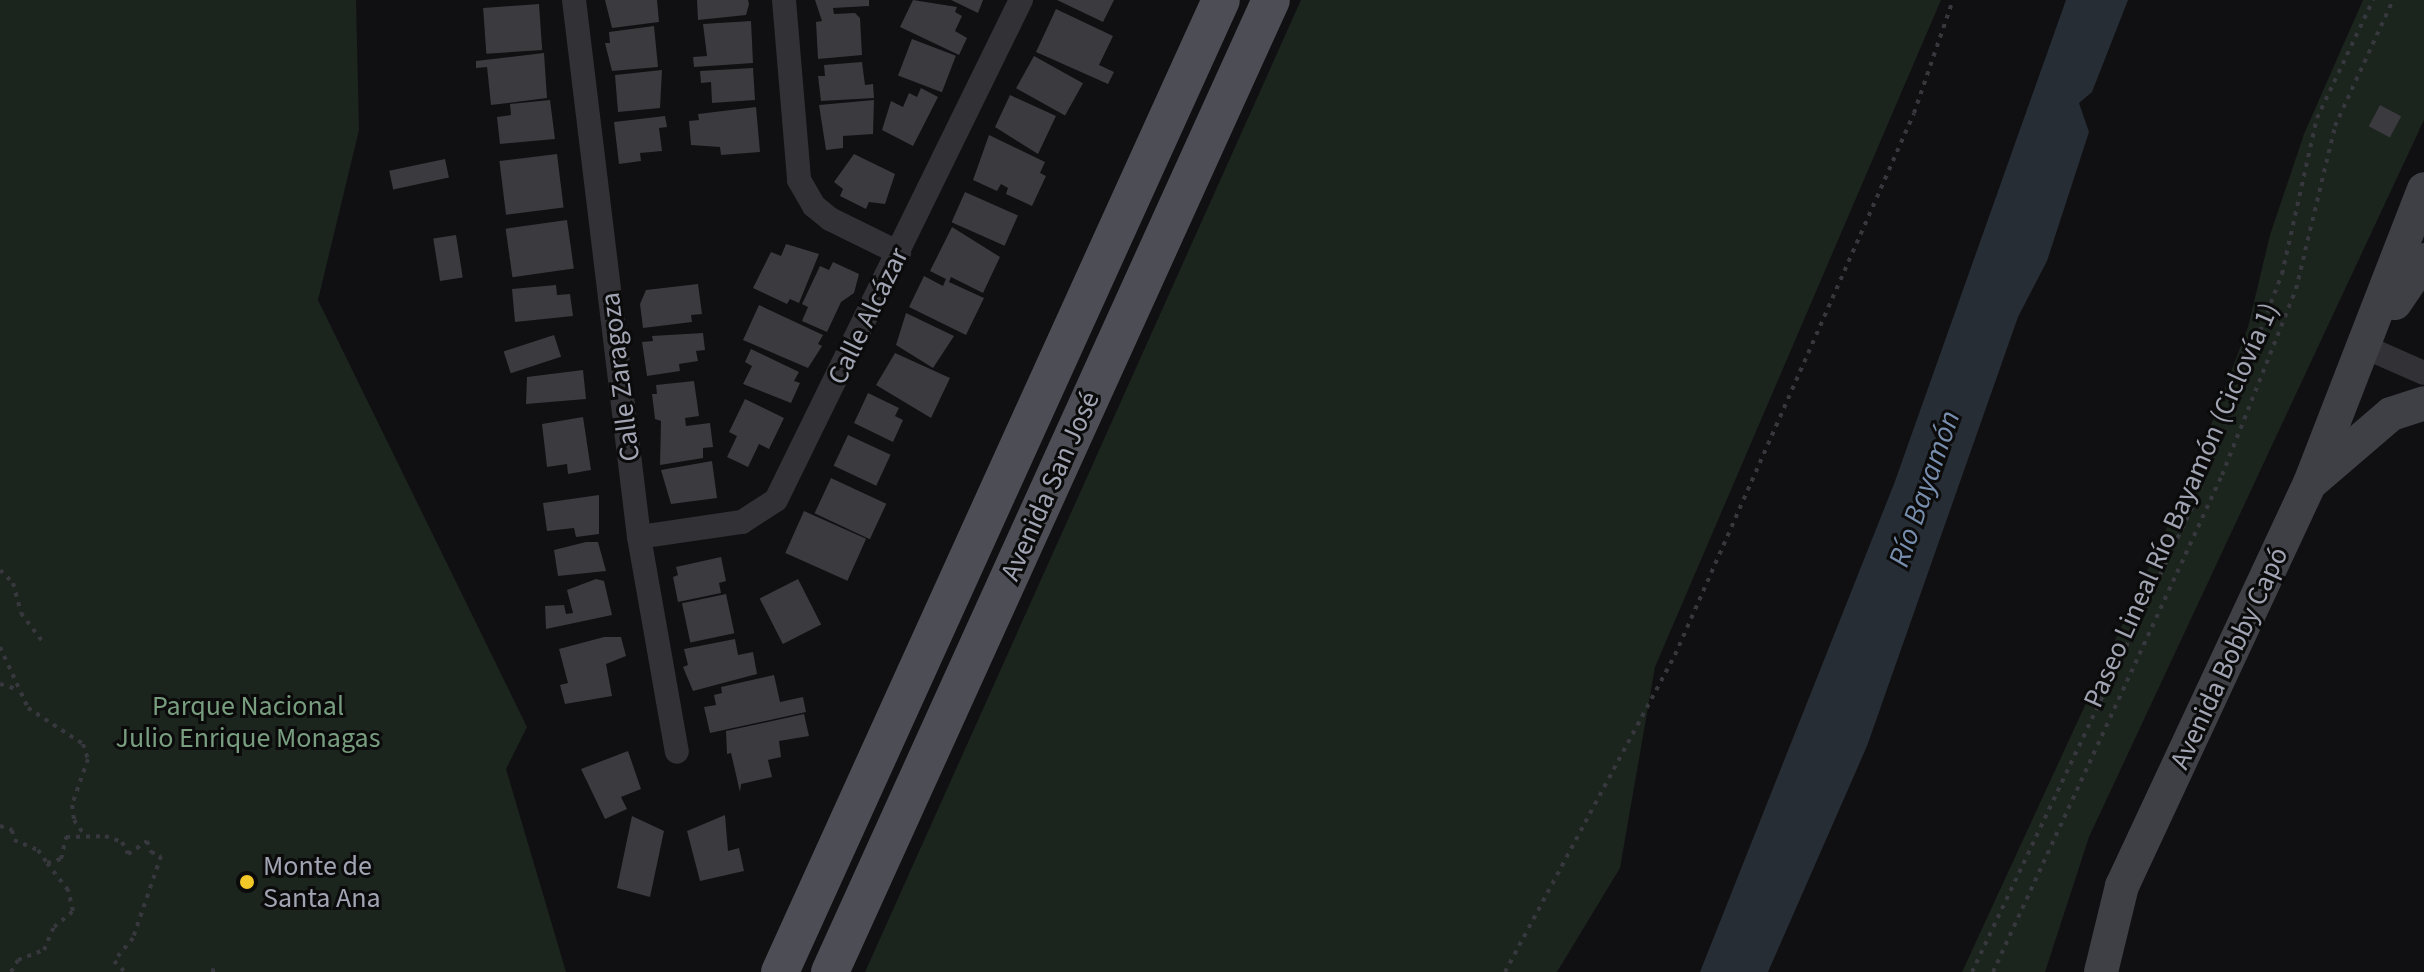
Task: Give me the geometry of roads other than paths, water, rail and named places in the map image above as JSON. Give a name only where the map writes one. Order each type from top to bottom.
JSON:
[{"type":"main road","name":"Avenida San José","points":[[780,972],[1221,0]]},
{"type":"main road","name":"Avenida San José","points":[[830,972],[1271,0]]},
{"type":"street","name":"Calle Zaragoza","points":[[574,0],[639,537],[677,752]]},
{"type":"street","points":[[784,0],[799,180],[814,206],[830,219],[899,253]]},
{"type":"street","name":"Calle Alcázar","points":[[639,537],[742,522],[776,500],[1021,0]]},
{"type":"street","name":"Avenida Bobby Capó","points":[[2101,972],[2122,886],[2310,483],[2424,189]]},
{"type":"street","name":"Avenida Bobby Capó","points":[[2365,347],[2424,260]]},
{"type":"street","points":[[2365,347],[2424,373]]},
{"type":"street","points":[[2310,483],[2391,414],[2424,403]]},
{"type":"water","name":"Río Bayamón","points":[[2066,0],[2128,0],[2092,92],[2079,103],[2089,132],[2047,261],[2018,317],[1867,746],[1768,972],[1700,972],[1894,484]]},
{"type":"place","name":"Monte de Santa Ana","points":[[247,882]]},
{"type":"park label","name":"Parque Nacional Julio Enrique Monagas","points":[[248,722]]}]
